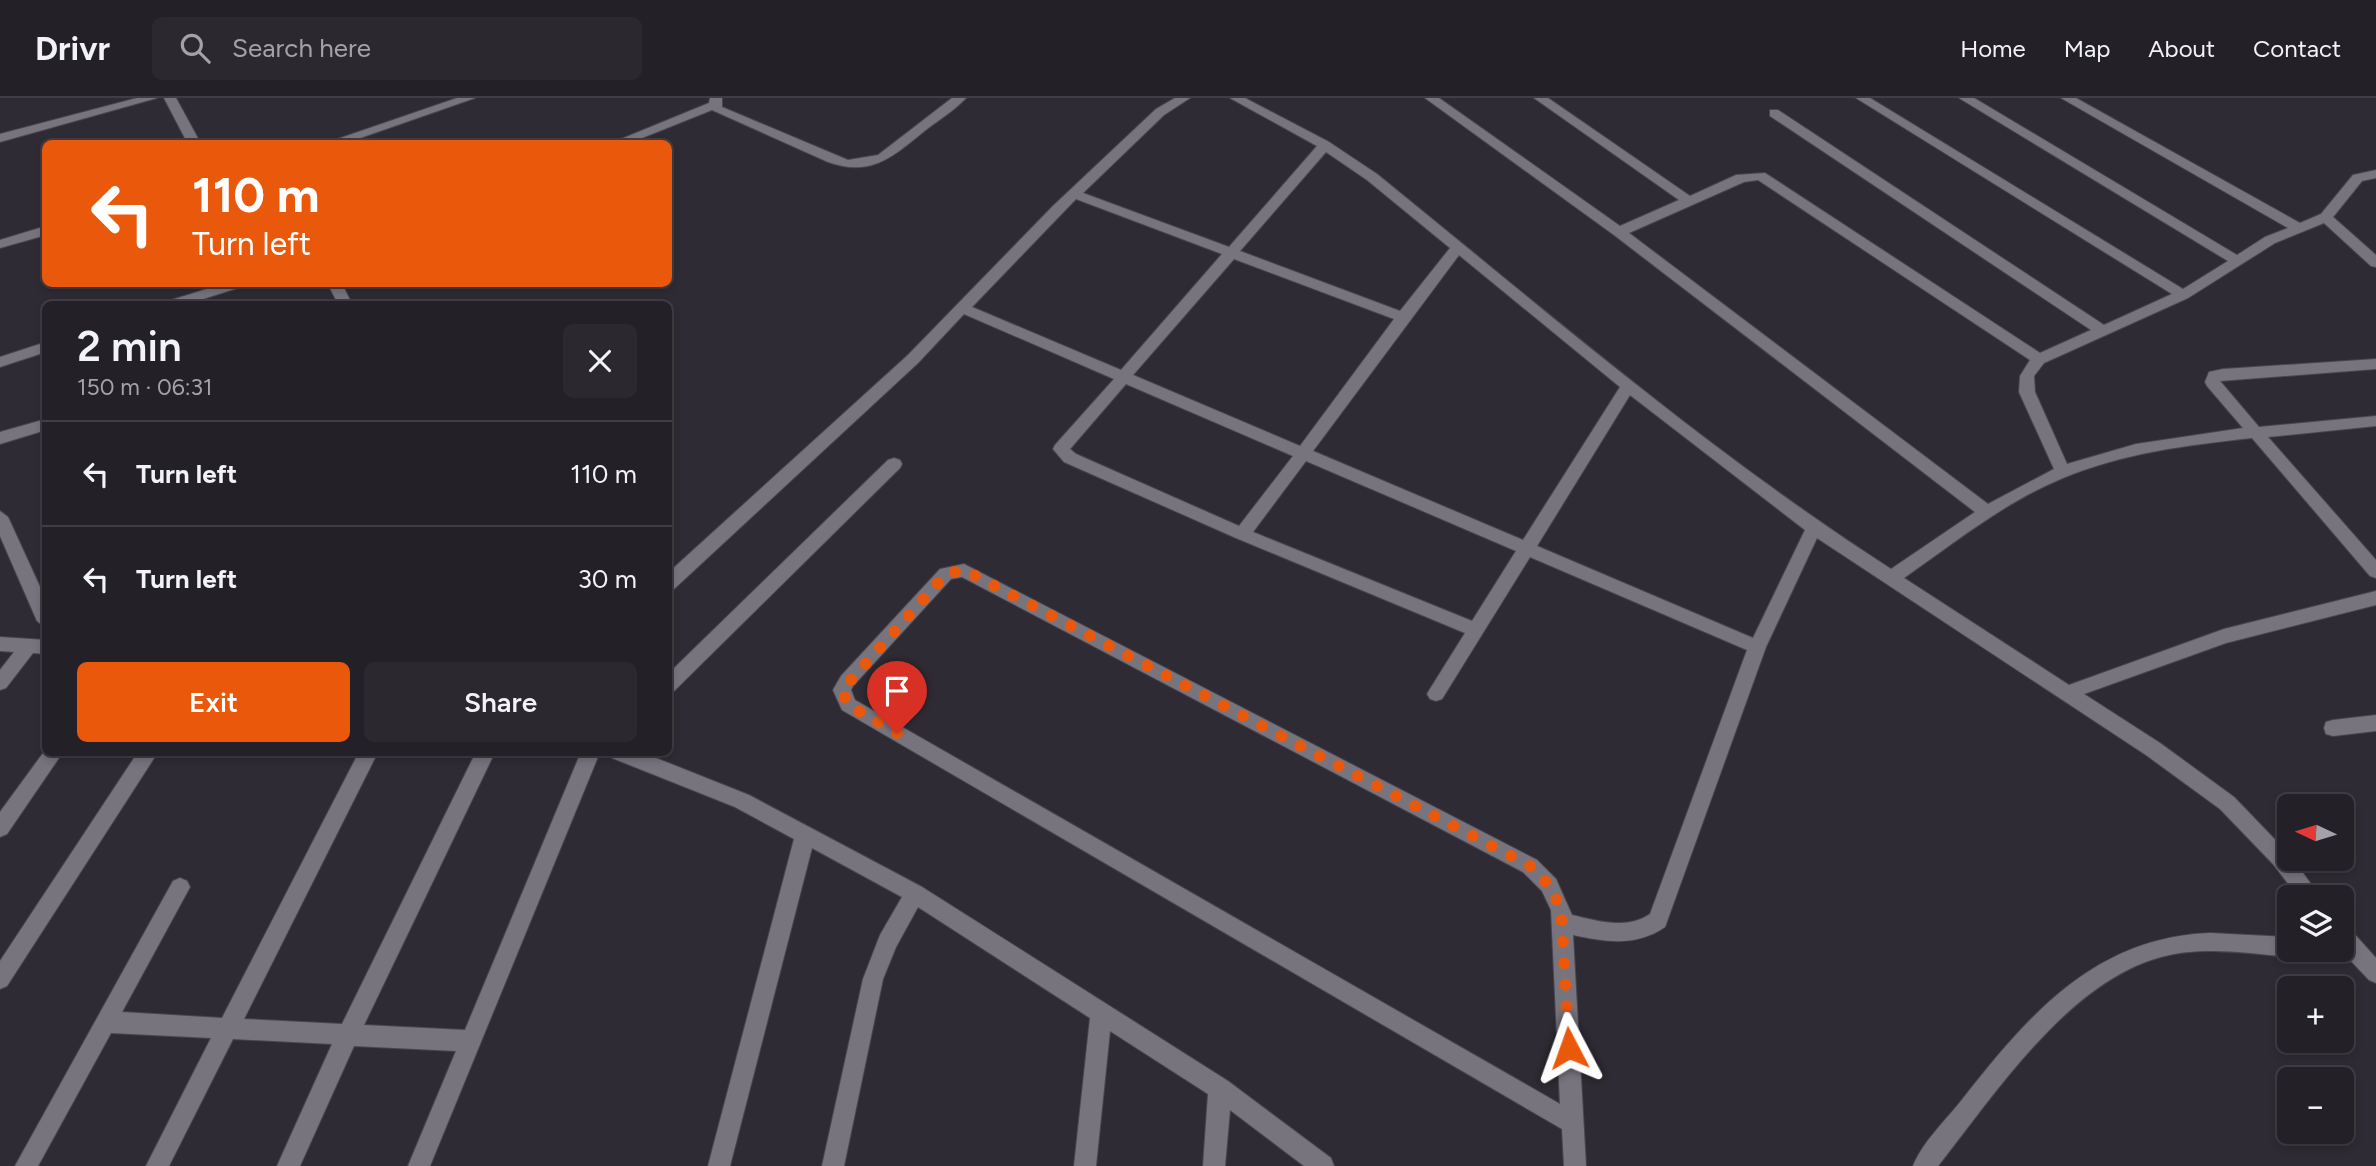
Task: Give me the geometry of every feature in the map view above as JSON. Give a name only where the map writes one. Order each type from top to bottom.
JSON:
[{"type":"street","points":[[170,98],[193,140]]},
{"type":"street","points":[[341,140],[469,98]]},
{"type":"street","points":[[625,140],[715,102],[718,110],[834,159],[848,163],[866,163],[882,158],[960,98]]},
{"type":"street","points":[[672,580],[913,359],[1074,194],[1160,112],[1184,98]]},
{"type":"street","points":[[1236,98],[1325,145],[1372,177],[1629,385],[1814,528],[2153,749],[2227,803],[2280,858],[2302,885]]},
{"type":"street","points":[[1431,98],[1619,232],[1987,512]]},
{"type":"street","points":[[1540,98],[1689,201]]},
{"type":"street","points":[[1861,98],[2183,295]]},
{"type":"street","points":[[1965,98],[2238,261]]},
{"type":"street","points":[[2067,98],[2297,227]]},
{"type":"street","points":[[0,138],[145,99]]},
{"type":"street","points":[[1774,113],[2100,329]]},
{"type":"street","points":[[1325,145],[1061,449],[1065,455],[1242,534],[1475,630]]},
{"type":"street","points":[[1619,232],[1750,174],[1760,176],[2039,359]]},
{"type":"street","points":[[2063,472],[2027,392],[2027,376],[2039,359],[2100,329],[2183,295],[2297,227],[2326,217],[2358,178],[2376,174]]},
{"type":"street","points":[[1074,194],[1402,317]]},
{"type":"street","points":[[2326,217],[2376,263]]},
{"type":"street","points":[[0,244],[42,231]]},
{"type":"street","points":[[1242,534],[1305,454],[1402,317],[1458,247]]},
{"type":"street","points":[[182,301],[227,287]]},
{"type":"street","points":[[962,308],[1123,379],[1526,546],[1757,647]]},
{"type":"street","points":[[0,362],[42,348]]},
{"type":"street","points":[[2376,378],[2370,364],[2214,376],[2212,382],[2376,571]]},
{"type":"street","points":[[1436,694],[1629,385]]},
{"type":"street","points":[[1891,578],[1987,512],[2063,472],[2119,455],[2160,447],[2376,421]]},
{"type":"street","points":[[0,438],[42,425]]},
{"type":"street","points":[[672,682],[894,464]]},
{"type":"street","points":[[0,517],[5,548],[42,614]]},
{"type":"street","points":[[1561,923],[1628,933],[1647,930],[1658,920],[1757,647],[1814,528]]},
{"type":"street","points":[[1574,1124],[848,705],[842,690],[946,574],[964,570],[1530,866],[1549,885],[1561,909],[1574,1124],[1575,1166]]},
{"type":"street","points":[[2067,693],[2224,636],[2376,598]]},
{"type":"street","points":[[0,644],[37,646]]},
{"type":"street","points":[[0,683],[37,646]]},
{"type":"street","points":[[2333,728],[2376,723]]},
{"type":"street","points":[[0,828],[51,756]]},
{"type":"street","points":[[0,979],[146,756]]},
{"type":"street","points":[[157,1166],[367,756]]},
{"type":"street","points":[[288,1166],[349,1032],[484,756]]},
{"type":"street","points":[[419,1166],[589,756]]},
{"type":"street","points":[[630,756],[742,801],[915,894],[1220,1089],[1323,1166]]},
{"type":"street","points":[[719,1166],[805,836]]},
{"type":"street","points":[[26,1166],[180,887]]},
{"type":"street","points":[[833,1166],[873,979],[887,942],[915,894]]},
{"type":"street","points":[[1924,1166],[2041,1023],[2115,965],[2161,948],[2221,941],[2277,946]]},
{"type":"street","points":[[2354,950],[2376,973]]},
{"type":"street","points":[[1085,1166],[1101,1013]]},
{"type":"street","points":[[104,1022],[349,1032],[471,1041]]},
{"type":"street","points":[[1214,1166],[1220,1089]]},
{"type":"route","points":[[897,733],[848,705],[842,690],[847,681],[946,574],[964,570],[1530,866],[1549,885],[1561,909],[1569,1048]]}]
